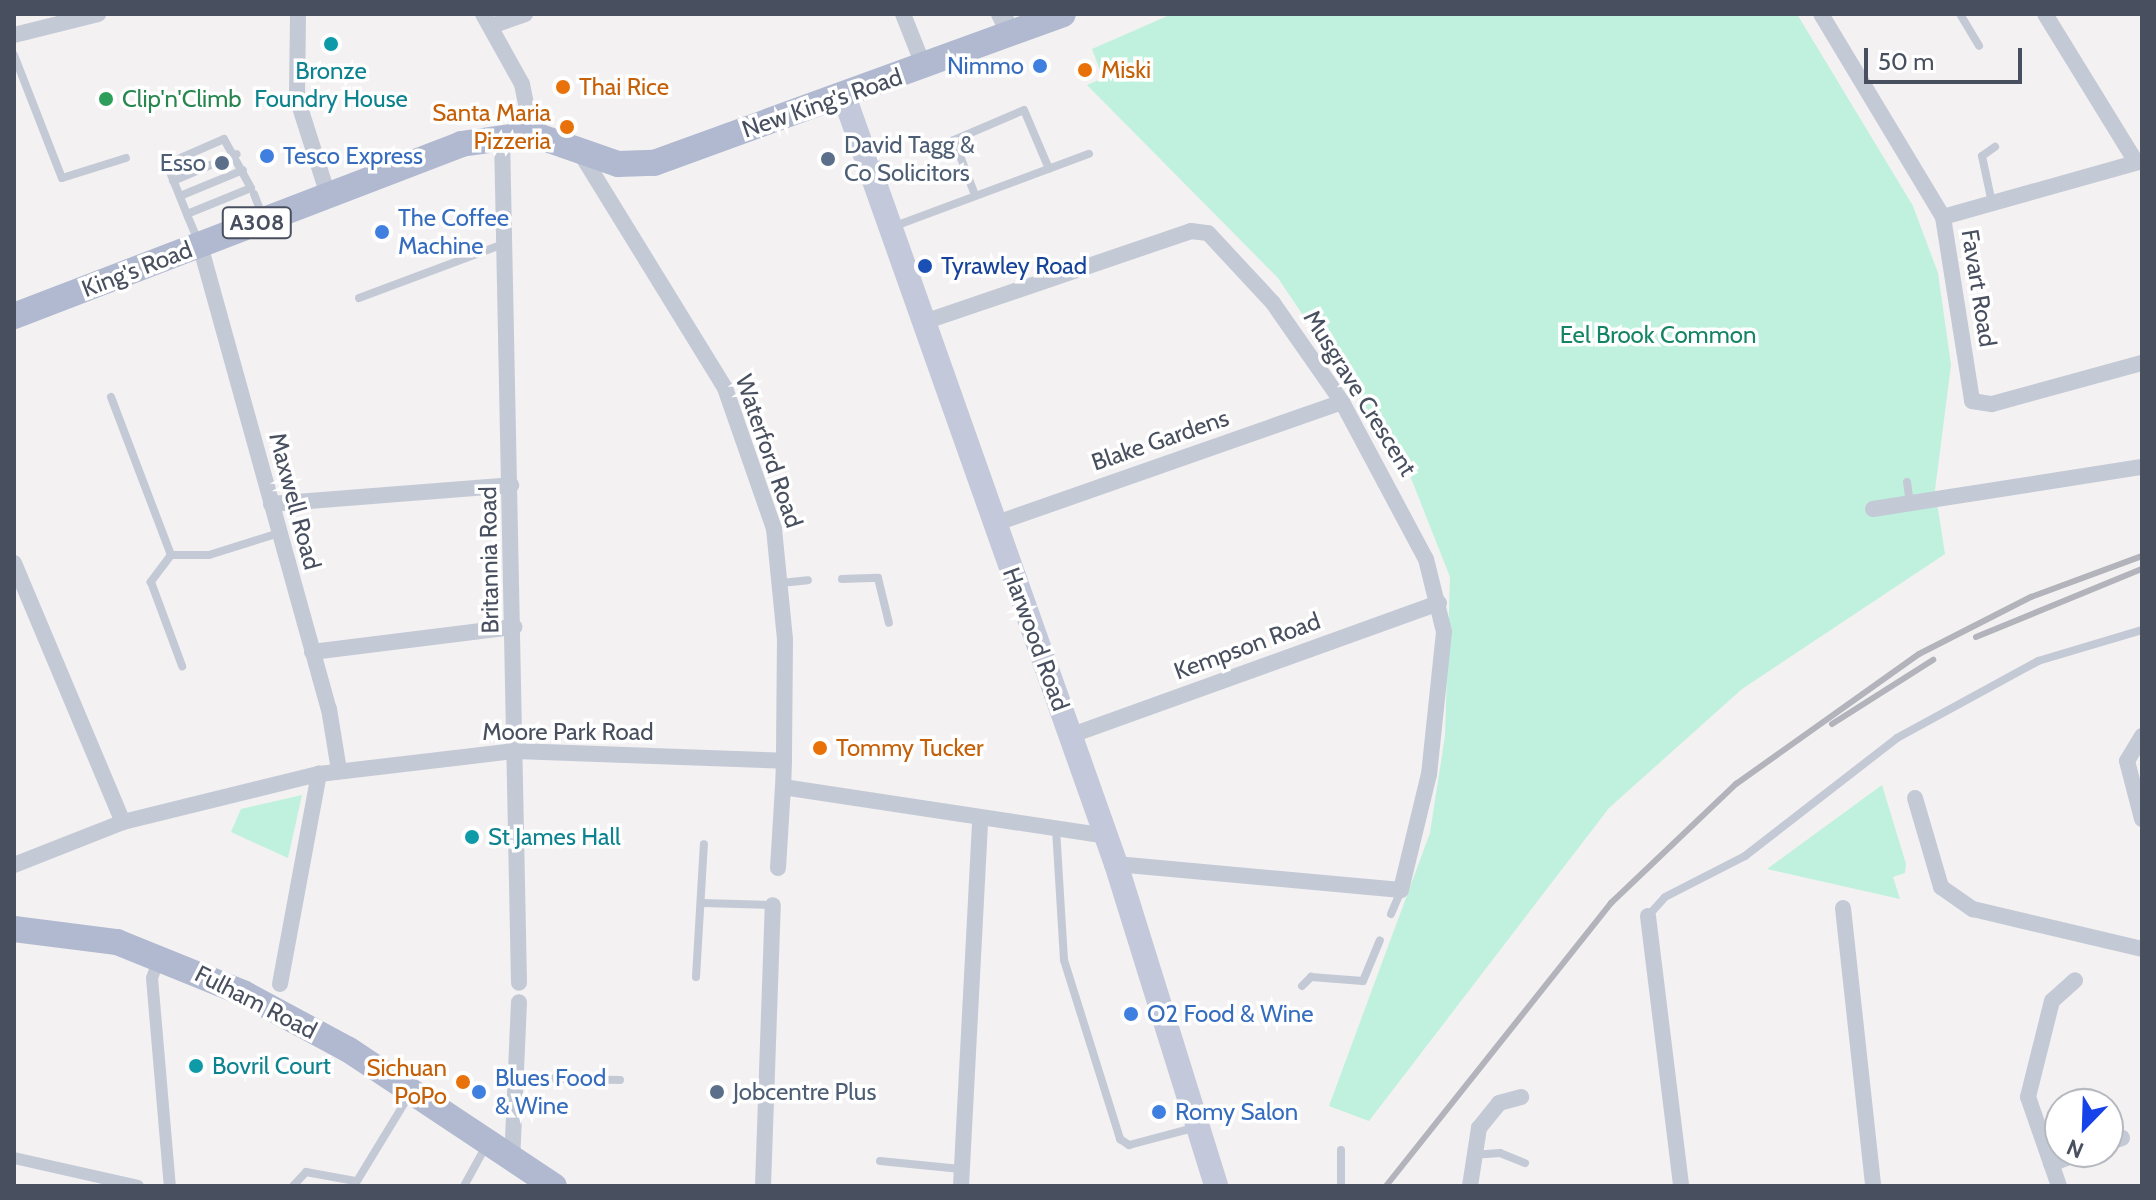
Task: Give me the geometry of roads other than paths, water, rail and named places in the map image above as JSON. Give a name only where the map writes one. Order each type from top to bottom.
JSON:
[{"type":"main road","name":"New King's Road","points":[[578,149],[618,164],[654,163],[924,67],[1006,24],[1063,14]]},
{"type":"main road","name":"Harwood Road","points":[[844,96],[994,524],[1072,735],[1116,864],[1216,1186]]},
{"type":"main road","name":"King's Road","points":[[14,316],[461,144],[532,134],[578,149]]},
{"type":"main road","name":"Fulham Road","points":[[14,929],[160,955],[323,1035],[521,1173],[554,1186]]},
{"type":"street","points":[[14,35],[39,21],[98,14]]},
{"type":"street","points":[[298,14],[297,98],[328,195]]},
{"type":"street","points":[[525,14],[487,20],[522,84],[532,134]]},
{"type":"street","points":[[903,14],[924,67]]},
{"type":"street","name":"Favart Road","points":[[1821,14],[1943,217],[1969,394],[1981,405],[2142,363]]},
{"type":"street","points":[[1943,217],[2139,161],[2045,14]]},
{"type":"street","name":"Britannia Road","points":[[502,136],[507,242],[519,983]]},
{"type":"street","name":"Waterford Road","points":[[578,149],[725,388],[774,529],[781,583],[784,761]]},
{"type":"street","name":"Musgrave Crescent","points":[[924,322],[1202,230],[1273,303],[1342,402],[1386,474],[1439,603],[1444,632],[1429,774],[1401,890]]},
{"type":"street","name":"Maxwell Road","points":[[200,245],[312,652],[339,770]]},
{"type":"street","name":"Blake Gardens","points":[[994,524],[1342,402]]},
{"type":"street","points":[[1873,509],[2142,467]]},
{"type":"street","points":[[271,504],[511,485]]},
{"type":"street","points":[[14,563],[123,822]]},
{"type":"street","name":"Kempson Road","points":[[1072,735],[1439,603]]},
{"type":"street","points":[[312,652],[514,627]]},
{"type":"street","points":[[2142,736],[2127,761],[2142,819]]},
{"type":"street","name":"Moore Park Road","points":[[14,865],[123,822],[339,770],[516,751],[784,761]]},
{"type":"street","points":[[778,868],[784,761]]},
{"type":"street","points":[[280,984],[319,774]]},
{"type":"street","points":[[783,787],[1106,836]]},
{"type":"street","points":[[1915,798],[1941,887],[1973,909],[2142,949]]},
{"type":"street","points":[[962,1177],[980,818]]},
{"type":"street","points":[[1116,864],[1401,890]]},
{"type":"street","points":[[763,1186],[773,905]]},
{"type":"street","points":[[1843,908],[1873,1186]]},
{"type":"street","points":[[1648,916],[1681,1186]]},
{"type":"street","points":[[160,955],[152,978],[170,1186]]},
{"type":"street","points":[[2044,1144],[2028,1097],[2031,1069],[2052,1001],[2075,980]]},
{"type":"street","points":[[519,1002],[516,1078],[521,1173]]},
{"type":"street","points":[[1470,1186],[1472,1155],[1487,1115],[1521,1097]]},
{"type":"street","points":[[14,1158],[138,1186]]},
{"type":"lane","points":[[1960,14],[1979,46]]},
{"type":"lane","points":[[14,55],[62,178],[126,158]]},
{"type":"lane","points":[[975,195],[954,140],[1024,110],[1049,169]]},
{"type":"lane","points":[[200,245],[173,181],[174,158],[224,139],[237,154],[264,220]]},
{"type":"lane","points":[[1992,204],[1982,156],[1995,147]]},
{"type":"lane","points":[[173,181],[237,154]]},
{"type":"lane","points":[[889,228],[1089,154]]},
{"type":"lane","points":[[180,196],[243,170]]},
{"type":"lane","points":[[187,214],[252,191]]},
{"type":"lane","points":[[359,298],[507,242]]},
{"type":"lane","points":[[111,397],[171,555]]},
{"type":"lane","points":[[1907,482],[1910,504]]},
{"type":"lane","points":[[171,555],[209,555],[279,533]]},
{"type":"lane","points":[[171,555],[151,582],[182,666]]},
{"type":"lane","points":[[842,579],[878,578],[889,623]]},
{"type":"lane","points":[[781,583],[808,580]]},
{"type":"lane","points":[[1648,916],[1665,897],[1745,856],[1897,738],[2038,661],[2142,630]]},
{"type":"lane","points":[[1056,829],[1064,960],[1120,1139],[1129,1145],[1198,1127]]},
{"type":"lane","points":[[696,977],[704,844]]},
{"type":"lane","points":[[1391,914],[1401,890]]},
{"type":"lane","points":[[702,903],[773,905]]},
{"type":"lane","points":[[1302,986],[1311,977],[1363,981],[1380,940]]},
{"type":"lane","points":[[516,1078],[620,1080]]},
{"type":"lane","points":[[293,1186],[306,1172],[355,1184],[410,1094]]},
{"type":"lane","points":[[464,1186],[486,1146]]},
{"type":"lane","points":[[1341,1150],[1341,1186]]},
{"type":"lane","points":[[1472,1155],[1500,1153],[1525,1163]]},
{"type":"lane","points":[[880,1161],[962,1177]]},
{"type":"railway","points":[[1386,1186],[1611,903],[1736,784],[1919,654],[2031,597],[2142,556]]},
{"type":"railway","points":[[1976,637],[2142,569]]},
{"type":"railway","points":[[1832,724],[1933,660]]},
{"type":"place","name":"Bronze Foundry House","points":[[331,44]]},
{"type":"place","name":"Nimmo","points":[[1040,66]]},
{"type":"place","name":"Miski","points":[[1085,70]]},
{"type":"place","name":"Thai Rice","points":[[563,87]]},
{"type":"place","name":"Clip'n'Climb","points":[[106,99]]},
{"type":"place","name":"Santa Maria Pizzeria","points":[[567,127]]},
{"type":"place","name":"Tesco Express","points":[[267,156]]},
{"type":"place","name":"David Tagg & Co Solicitors","points":[[828,159]]},
{"type":"place","name":"Esso","points":[[222,163]]},
{"type":"place","name":"The Coffee Machine","points":[[382,232]]},
{"type":"place","name":"Tyrawley Road","points":[[925,266]]},
{"type":"place","name":"Tommy Tucker","points":[[820,748]]},
{"type":"place","name":"St James Hall","points":[[472,837]]},
{"type":"place","name":"O2 Food & Wine","points":[[1131,1014]]},
{"type":"place","name":"Bovril Court","points":[[196,1066]]},
{"type":"place","name":"Sichuan PoPo","points":[[463,1082]]},
{"type":"place","name":"Blues Food & Wine","points":[[479,1092]]},
{"type":"place","name":"Jobcentre Plus","points":[[717,1092]]},
{"type":"place","name":"Romy Salon","points":[[1159,1112]]},
{"type":"park label","name":"Eel Brook Common","points":[[1658,335]]}]
